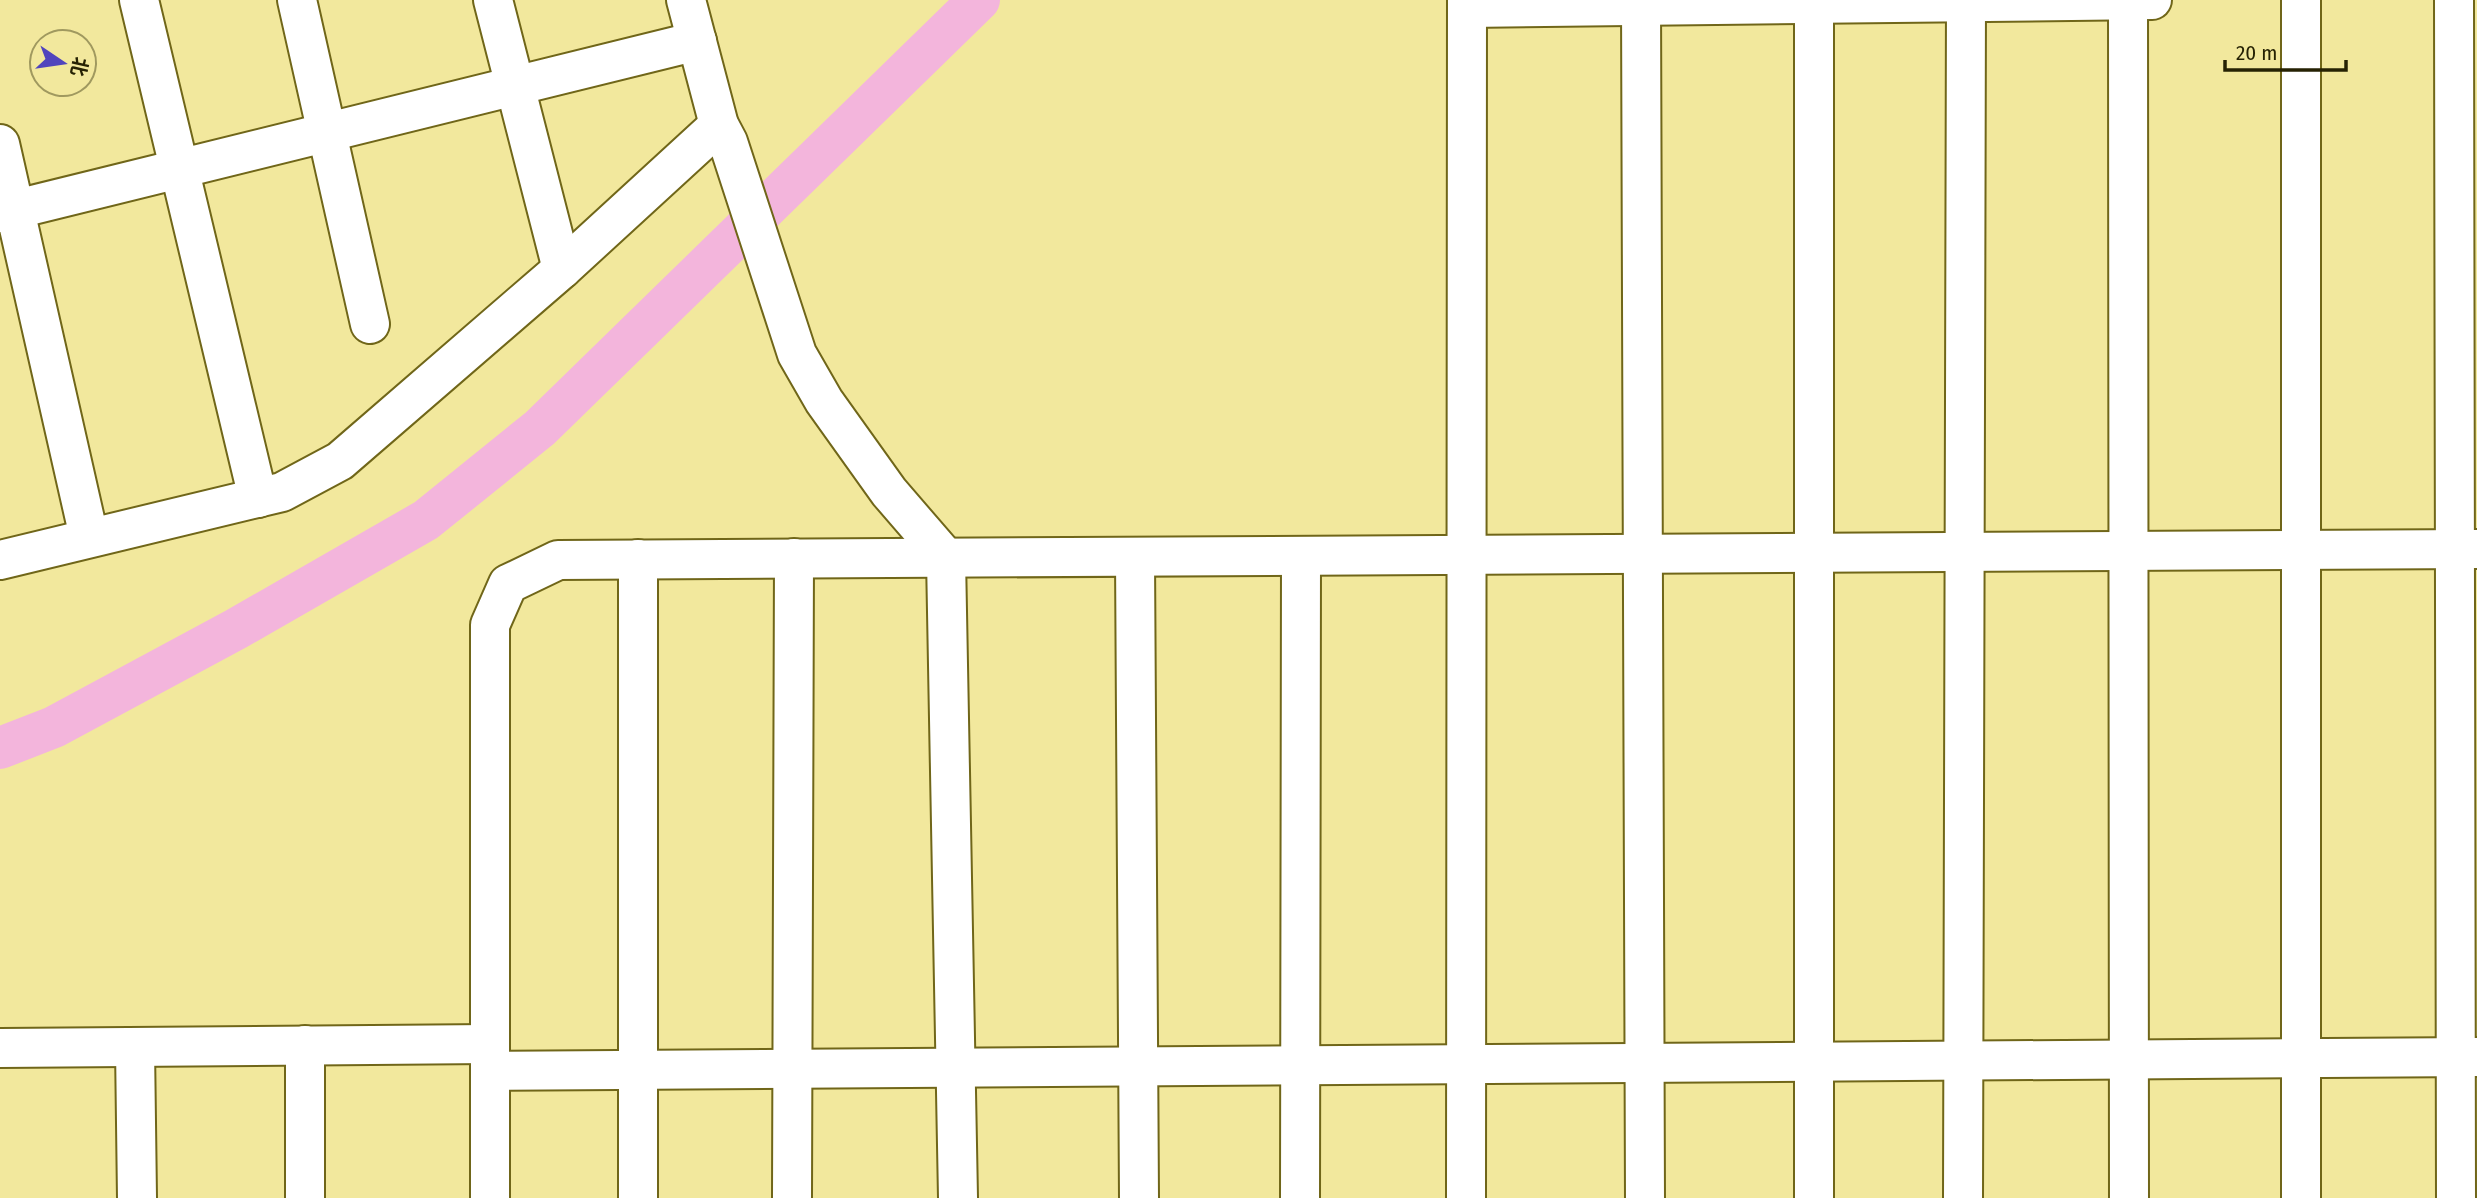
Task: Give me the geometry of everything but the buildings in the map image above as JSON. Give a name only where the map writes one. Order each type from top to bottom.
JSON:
[{"type":"street","points":[[139,0],[258,498]]},
{"type":"street","points":[[297,0],[370,324]]},
{"type":"street","points":[[493,0],[562,269]]},
{"type":"street","points":[[686,0],[723,134],[797,354],[824,401],[889,492],[946,558],[958,1198]]},
{"type":"street","points":[[2128,0],[2129,1198]]},
{"type":"street","points":[[1466,1198],[1467,4],[2155,0]]},
{"type":"street","points":[[2301,0],[2301,1198]]},
{"type":"street","points":[[2454,0],[2466,549],[2466,1057],[2456,1198]]},
{"type":"street","points":[[1964,1198],[1966,1]]},
{"type":"street","points":[[1814,1198],[1815,2]]},
{"type":"street","points":[[1641,3],[1645,1198]]},
{"type":"street","points":[[7,211],[697,41]]},
{"type":"street","points":[[0,560],[282,492],[340,461],[723,134]]},
{"type":"street","points":[[0,144],[7,211],[89,537]]},
{"type":"street","points":[[490,1198],[490,625],[508,584],[558,560],[2466,549]]},
{"type":"street","points":[[1300,1198],[1301,556]]},
{"type":"street","points":[[1135,557],[1139,1198]]},
{"type":"street","points":[[792,1198],[794,558]]},
{"type":"street","points":[[638,559],[638,1198]]},
{"type":"street","points":[[0,1048],[305,1045],[638,1069],[2466,1057]]},
{"type":"street","points":[[305,1045],[305,1198]]},
{"type":"street","points":[[135,1047],[137,1198]]},
{"type":"waterway","points":[[0,748],[54,727],[236,629],[426,520],[540,428],[979,0]]}]
